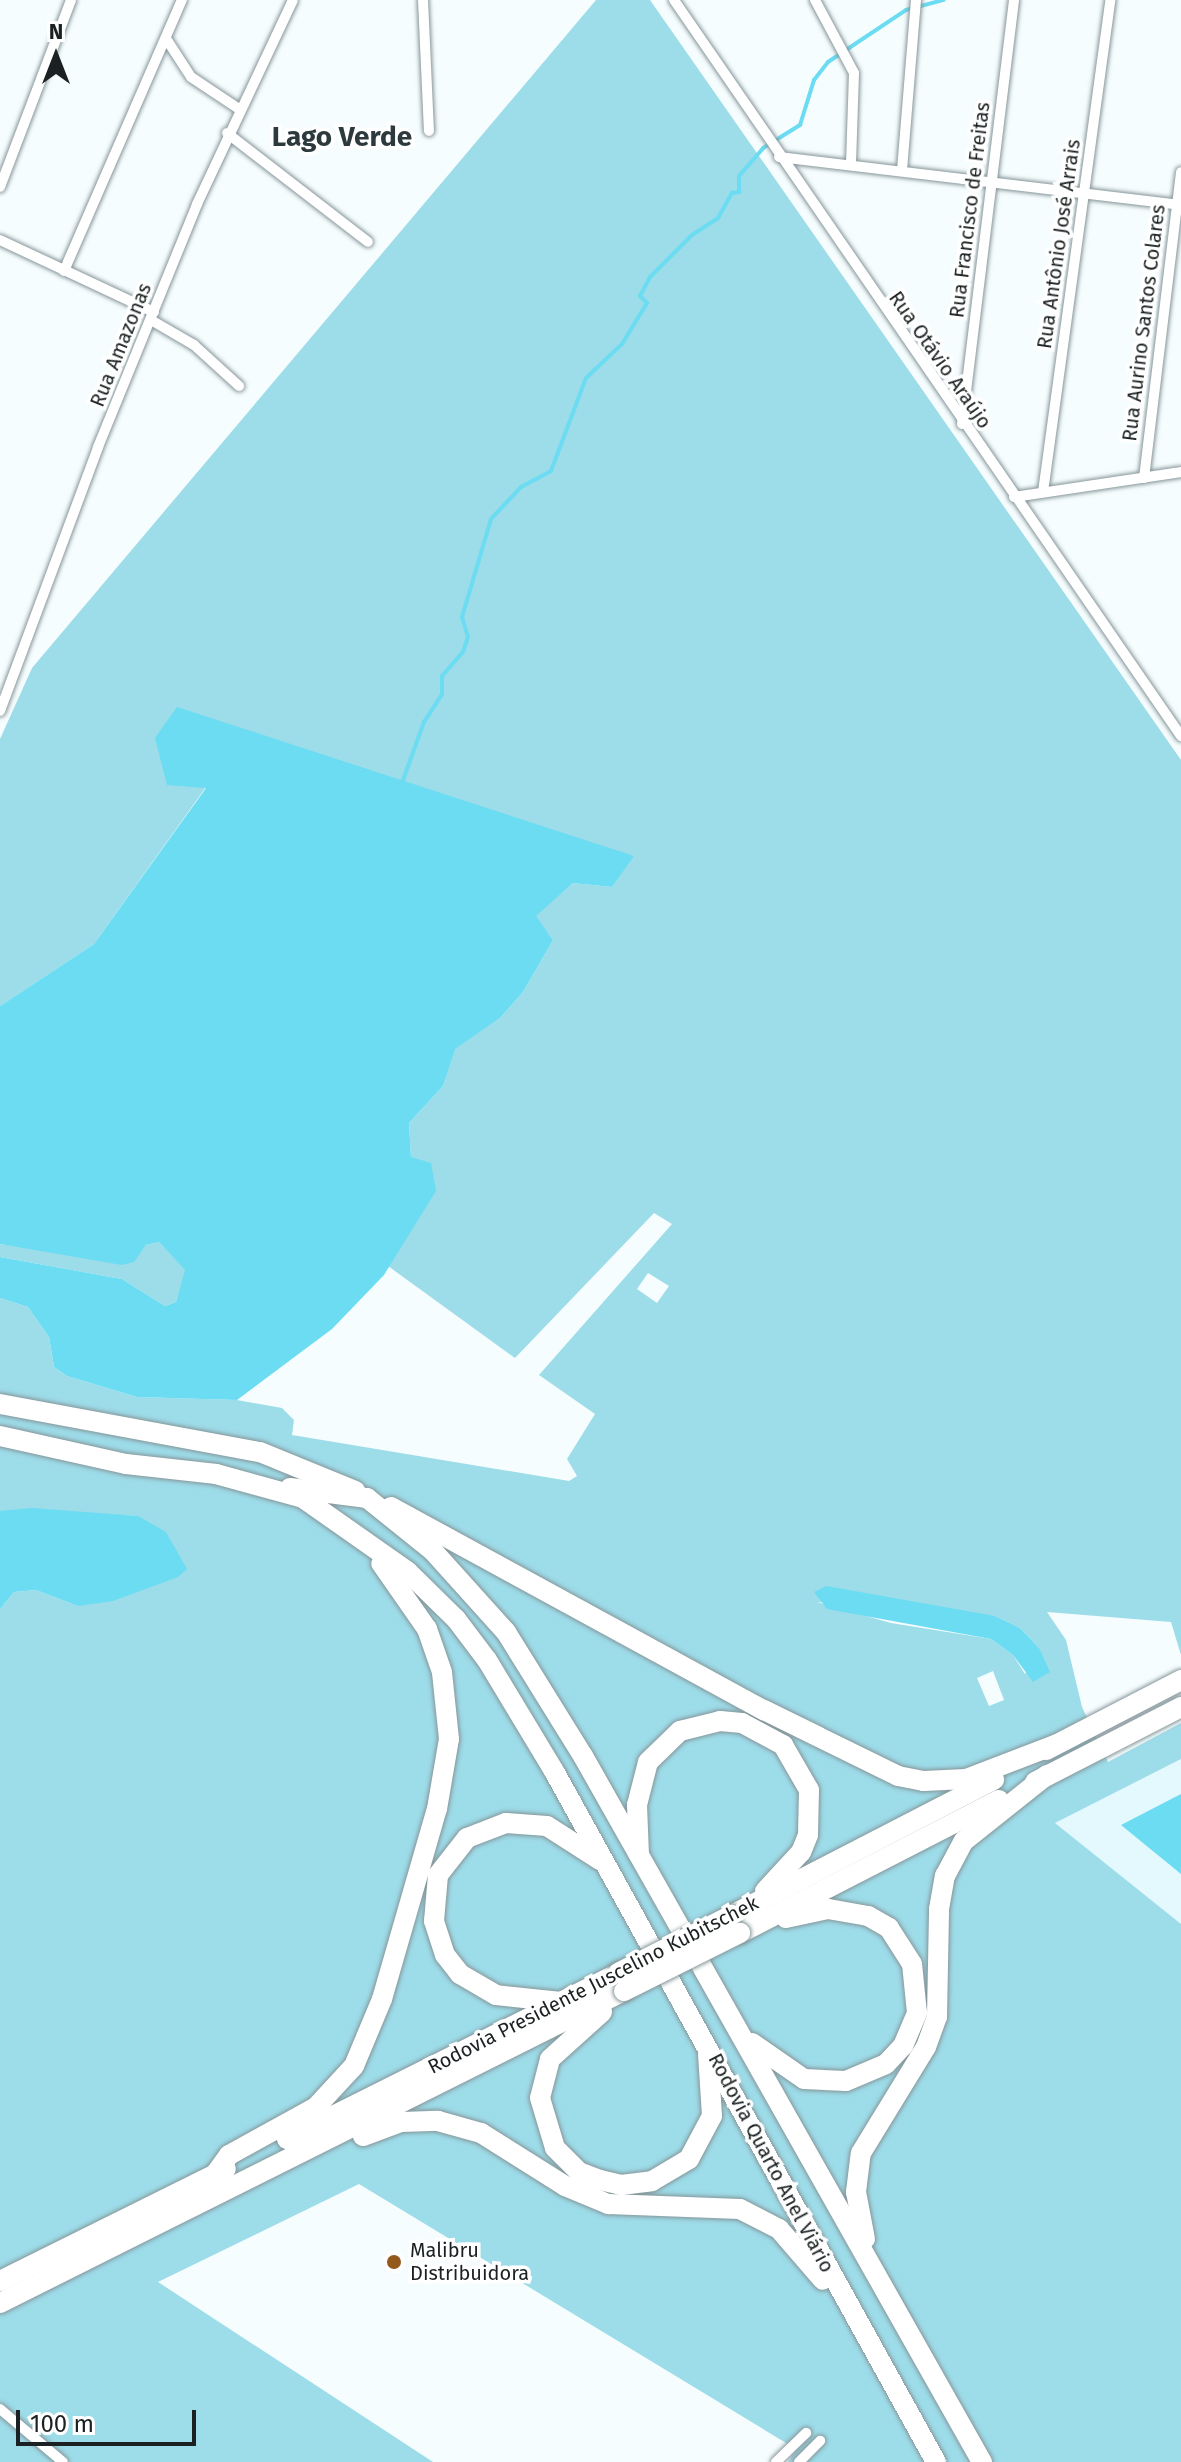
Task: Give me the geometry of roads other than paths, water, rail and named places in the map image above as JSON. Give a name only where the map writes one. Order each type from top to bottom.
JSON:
[{"type":"highway","points":[[0,1404],[260,1452],[418,1519],[764,1710],[898,1776],[924,1781],[966,1779],[1057,1744]]},
{"type":"highway","points":[[0,1436],[126,1464],[216,1474],[303,1498],[342,1523],[396,1578],[427,1629],[449,1711],[445,1772],[382,1999],[354,2066],[316,2107],[229,2155],[216,2173]]},
{"type":"highway","points":[[264,1485],[367,1498],[433,1551],[506,1632],[870,2259],[982,2462]]},
{"type":"highway","name":"Rodovia Quarto Anel Viário","points":[[342,1523],[407,1571],[456,1619],[487,1660],[705,2040],[850,2314],[936,2462]]},
{"type":"highway","name":"Rodovia Presidente Juscelino Kubitschek","points":[[0,2303],[295,2158],[742,1921],[1057,1744],[1181,1680]]},
{"type":"highway","name":"Rodovia Presidente Juscelino Kubitschek","points":[[742,1921],[1047,1775],[1181,1707]]},
{"type":"highway","points":[[640,1859],[640,1779],[664,1743],[680,1731],[720,1721],[760,1728],[783,1745],[803,1774],[810,1814],[801,1852],[742,1921]]},
{"type":"highway","points":[[870,2259],[856,2192],[861,2153],[926,2047],[937,2017],[939,1909],[945,1876],[964,1841],[1047,1775]]},
{"type":"highway","points":[[561,2002],[496,1995],[460,1974],[445,1955],[434,1921],[438,1875],[467,1838],[506,1823],[547,1826],[605,1864]]},
{"type":"highway","points":[[739,2032],[789,2072],[822,2083],[846,2081],[886,2064],[903,2046],[917,2013],[917,1981],[907,1951],[889,1928],[868,1916],[828,1909],[742,1921]]},
{"type":"highway","points":[[620,1986],[563,2043],[543,2078],[540,2098],[549,2137],[579,2172],[621,2185],[636,2185],[663,2176],[689,2159],[712,2116],[705,2040]]},
{"type":"highway","name":"Rodovia Presidente Juscelino Kubitschek","points":[[0,2281],[561,2002],[620,1986]]},
{"type":"highway","points":[[295,2158],[327,2152],[401,2122],[466,2128],[585,2197],[608,2204],[718,2205],[758,2216],[779,2229],[850,2314]]},
{"type":"street","points":[[0,187],[71,0]]},
{"type":"street","points":[[64,271],[182,0]]},
{"type":"street","name":"Rua Amazonas","points":[[0,711],[152,316],[227,133],[293,0]]},
{"type":"street","points":[[423,0],[429,131]]},
{"type":"street","name":"Rua Otávio Araújo","points":[[674,0],[962,424],[1181,736]]},
{"type":"street","points":[[815,0],[854,73],[851,164]]},
{"type":"street","points":[[902,170],[916,0]]},
{"type":"street","name":"Rua Francisco de Freitas","points":[[962,424],[1014,0]]},
{"type":"street","name":"Rua Antônio José Arrais","points":[[1043,492],[1110,0]]},
{"type":"street","points":[[167,40],[191,77],[239,109]]},
{"type":"street","points":[[227,133],[368,242]]},
{"type":"street","points":[[779,157],[1179,205]]},
{"type":"street","name":"Rua Aurino Santos Colares","points":[[1144,478],[1181,172]]},
{"type":"street","points":[[0,240],[152,316],[194,345],[239,386]]},
{"type":"street","points":[[1014,497],[1181,472]]},
{"type":"street","points":[[0,2409],[63,2462]]},
{"type":"street","points":[[776,2462],[806,2433]]},
{"type":"street","points":[[799,2462],[820,2441]]},
{"type":"waterway","points":[[402,783],[424,722],[442,694],[442,676],[463,652],[468,637],[462,617],[491,519],[521,487],[551,471],[586,378],[622,344],[647,303],[640,296],[650,277],[692,235],[718,218],[732,193],[739,192],[739,176],[763,148],[800,125],[814,80],[828,62],[906,10],[944,0]]},
{"type":"place","name":"Malibru Distribuidora","points":[[394,2262]]},
{"type":"district","name":"Lago Verde","points":[[342,137]]}]
